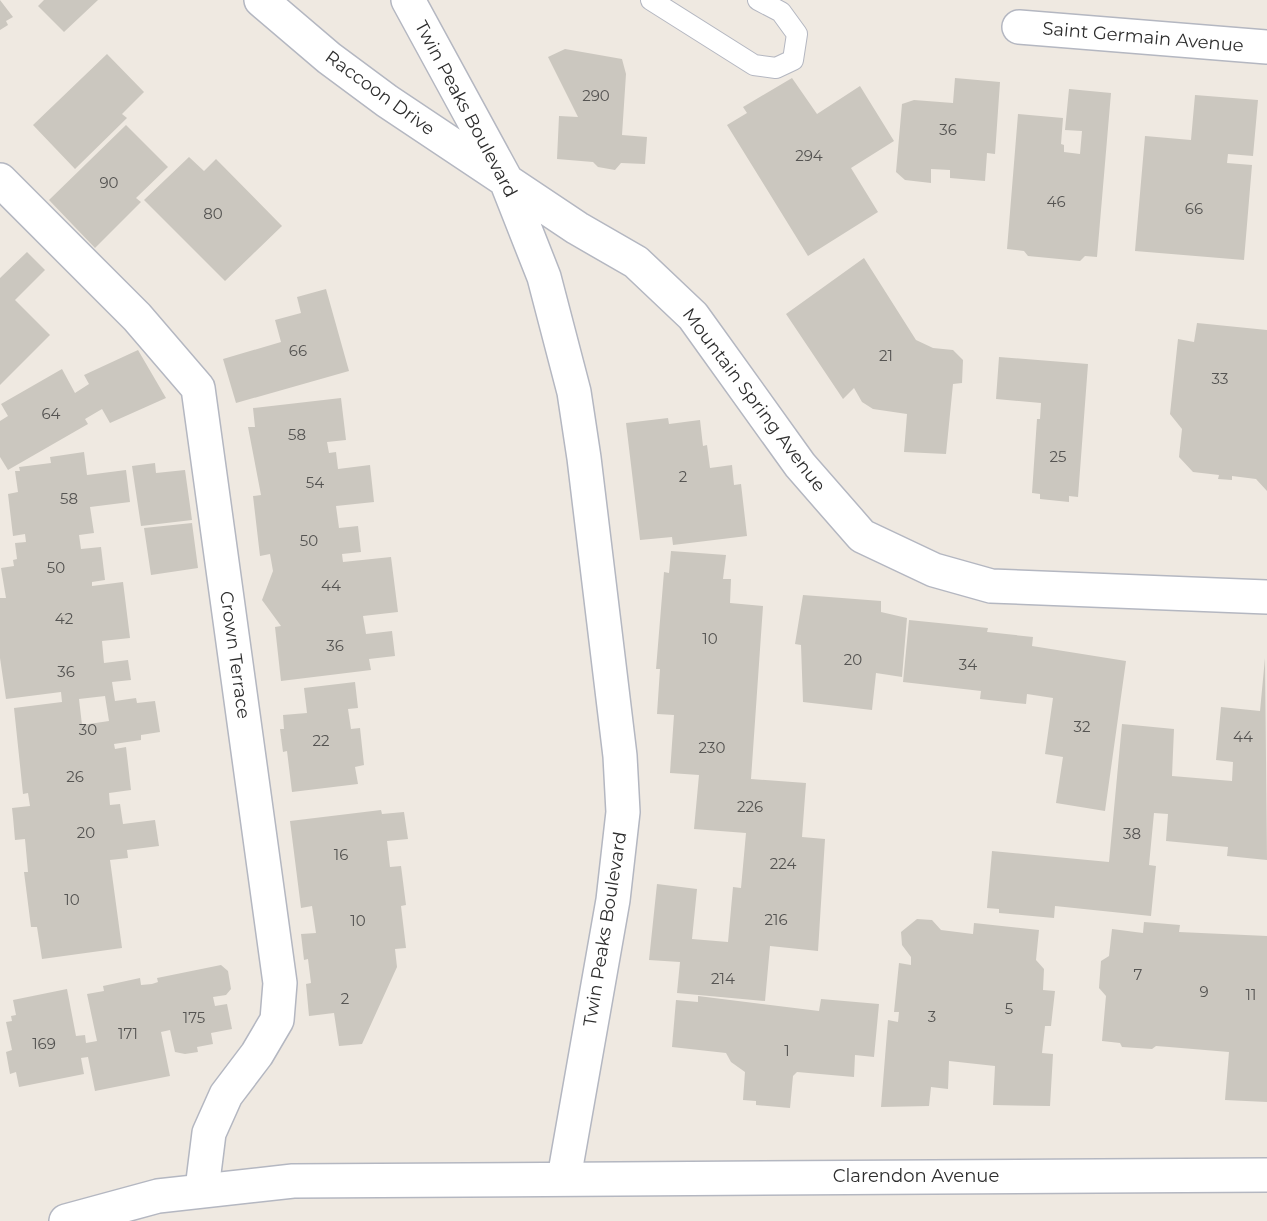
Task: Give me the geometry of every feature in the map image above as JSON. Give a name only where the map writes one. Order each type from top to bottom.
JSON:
[{"type":"street","name":"Raccoon Drive","points":[[261,0],[329,58],[387,101],[505,178]]},
{"type":"street","name":"Twin Peaks Boulevard","points":[[408,0],[505,178],[544,277],[574,392],[620,756],[623,812],[613,900],[564,1178]]},
{"type":"street","name":"Saint Germain Avenue","points":[[1019,27],[1267,47]]},
{"type":"street","name":"Mountain Spring Avenue","points":[[505,178],[577,228],[636,262],[693,316],[800,465],[862,536],[934,570],[991,586],[1267,597]]},
{"type":"street","name":"Crown Terrace","points":[[0,180],[137,317],[198,388],[280,983],[277,1020],[257,1054],[226,1095],[209,1133],[202,1189]]},
{"type":"street","name":"Clarendon Avenue","points":[[564,1178],[1267,1175]]},
{"type":"street","points":[[66,1221],[138,1200],[202,1189],[293,1181],[564,1178]]},
{"type":"lane","points":[[651,0],[754,65],[776,68],[793,60],[797,34],[781,12],[759,0]]},
{"type":"building","points":[[0,0],[13,17],[6,21],[8,25],[0,30]]},
{"type":"building","points":[[44,0],[98,0],[64,32],[38,6]]},
{"type":"building","points":[[565,49],[622,59],[626,74],[622,135],[647,137],[645,164],[621,163],[615,170],[598,167],[593,162],[557,159],[559,116],[578,117],[548,57]]},
{"type":"building","points":[[107,54],[144,92],[122,114],[127,118],[75,169],[33,125]]},
{"type":"building","points":[[792,78],[817,114],[860,86],[894,141],[851,168],[878,212],[808,256],[727,125],[747,113],[743,107]]},
{"type":"building","points":[[955,78],[1000,82],[995,154],[987,153],[985,181],[950,178],[950,170],[931,169],[931,183],[905,180],[896,172],[902,104],[914,100],[953,103]]},
{"type":"building","points":[[1069,89],[1111,93],[1097,257],[1085,256],[1080,261],[1028,256],[1024,251],[1007,249],[1018,114],[1063,118],[1061,144],[1064,145],[1064,152],[1080,154],[1082,131],[1065,130]]},
{"type":"building","points":[[1195,95],[1258,100],[1253,156],[1228,154],[1227,163],[1252,165],[1244,260],[1135,251],[1145,136],[1191,140]]},
{"type":"building","points":[[126,125],[168,167],[136,198],[141,202],[95,248],[49,200]]},
{"type":"building","points":[[189,157],[204,171],[216,159],[282,226],[225,281],[144,200]]},
{"type":"building","points":[[27,252],[45,270],[15,300],[50,335],[0,385],[0,278]]},
{"type":"building","points":[[864,258],[916,340],[933,348],[953,350],[963,360],[962,383],[953,384],[946,454],[904,452],[907,414],[873,409],[862,402],[854,388],[843,399],[786,314]]},
{"type":"building","points":[[326,289],[349,371],[236,403],[223,359],[281,342],[275,320],[301,313],[297,297]]},
{"type":"building","points":[[1197,323],[1267,330],[1267,491],[1256,479],[1232,476],[1232,480],[1218,479],[1219,475],[1193,472],[1179,457],[1182,429],[1170,414],[1178,339],[1194,342]]},
{"type":"building","points":[[138,350],[166,398],[110,423],[102,409],[85,419],[88,424],[8,470],[0,457],[0,421],[8,416],[1,404],[62,369],[75,393],[89,384],[84,375]]},
{"type":"building","points":[[999,357],[1088,364],[1078,497],[1069,496],[1069,502],[1040,499],[1040,494],[1032,493],[1037,419],[1040,419],[1041,403],[996,399]]},
{"type":"building","points":[[341,398],[346,440],[327,442],[329,453],[336,452],[338,469],[370,465],[374,502],[336,506],[339,528],[358,526],[361,552],[342,554],[343,562],[391,557],[398,612],[363,616],[366,634],[392,631],[395,656],[369,659],[371,670],[281,681],[275,627],[281,626],[262,600],[273,571],[270,554],[260,556],[253,496],[261,495],[248,427],[255,427],[253,408]]},
{"type":"building","points":[[668,418],[669,424],[700,420],[703,446],[707,445],[710,468],[732,465],[734,485],[741,484],[747,536],[673,545],[672,537],[640,540],[626,423]]},
{"type":"building","points":[[84,452],[87,475],[126,470],[130,502],[90,507],[94,533],[79,535],[81,549],[101,547],[105,580],[92,582],[92,586],[123,582],[130,638],[102,641],[104,663],[128,660],[131,680],[112,682],[115,701],[136,698],[137,703],[155,701],[160,732],[141,735],[141,740],[114,744],[115,749],[126,747],[131,790],[109,793],[110,805],[120,804],[123,824],[155,820],[159,846],[127,850],[128,858],[110,860],[122,948],[42,959],[37,927],[31,927],[24,872],[28,872],[25,839],[15,840],[12,808],[30,806],[28,793],[23,794],[14,708],[62,702],[61,692],[6,699],[0,658],[0,598],[6,598],[1,568],[14,566],[13,560],[17,559],[15,543],[26,542],[25,534],[13,536],[8,494],[18,492],[15,471],[20,471],[19,467],[51,463],[50,457]],"holes":[[[105,696],[109,721],[82,725],[79,699]]]},
{"type":"building","points":[[155,463],[156,473],[185,470],[192,520],[141,526],[132,466]]},
{"type":"building","points":[[192,523],[198,568],[151,575],[144,528]]},
{"type":"building","points":[[671,551],[726,555],[723,579],[731,579],[730,603],[763,606],[751,779],[806,783],[802,837],[825,839],[818,951],[770,946],[765,1001],[677,993],[680,962],[649,960],[657,884],[697,889],[692,939],[728,942],[733,887],[741,888],[746,833],[694,829],[699,775],[670,773],[674,715],[657,714],[660,669],[656,669],[664,572],[669,573]]},
{"type":"building","points":[[803,595],[881,601],[881,612],[907,618],[902,677],[876,673],[872,710],[803,702],[801,645],[795,644]]},
{"type":"building","points":[[909,620],[988,628],[987,632],[1033,637],[1032,646],[1126,661],[1105,811],[1056,803],[1063,757],[1045,754],[1053,698],[1027,694],[1026,704],[980,699],[981,691],[903,682]]},
{"type":"building","points":[[1265,658],[1267,860],[1227,856],[1228,847],[1166,841],[1168,814],[1154,813],[1149,865],[1156,866],[1151,916],[1055,906],[1054,918],[999,913],[999,909],[987,908],[992,851],[1109,862],[1122,724],[1174,729],[1172,776],[1232,781],[1233,762],[1216,760],[1221,707],[1260,711]]},
{"type":"building","points":[[355,682],[358,708],[348,709],[351,729],[360,728],[364,765],[355,767],[358,784],[292,792],[287,751],[283,752],[280,729],[284,729],[283,715],[307,713],[304,688]]},
{"type":"building","points":[[381,810],[382,814],[404,812],[408,839],[387,841],[390,867],[401,866],[406,905],[401,906],[406,948],[395,949],[397,967],[362,1044],[339,1046],[334,1013],[309,1016],[306,984],[311,983],[308,959],[304,960],[301,934],[316,933],[312,906],[301,908],[290,821]]},
{"type":"building","points":[[917,919],[932,920],[941,930],[973,934],[974,923],[1039,930],[1036,960],[1044,969],[1043,990],[1055,991],[1051,1026],[1045,1026],[1042,1053],[1053,1054],[1050,1106],[993,1105],[995,1066],[949,1061],[948,1089],[931,1087],[929,1106],[881,1107],[888,1020],[898,1022],[899,1012],[894,1012],[899,963],[911,965],[911,957],[902,945],[901,932]]},
{"type":"building","points":[[1144,922],[1180,925],[1179,932],[1267,936],[1267,1102],[1225,1100],[1229,1052],[1156,1046],[1152,1049],[1122,1047],[1120,1043],[1102,1041],[1106,996],[1099,988],[1101,961],[1109,956],[1112,929],[1143,933]]},
{"type":"building","points":[[221,965],[228,971],[231,989],[226,995],[213,997],[215,1006],[227,1004],[232,1029],[211,1033],[213,1044],[197,1047],[198,1052],[185,1054],[175,1052],[170,1030],[161,1032],[170,1076],[95,1091],[88,1057],[81,1058],[84,1074],[19,1087],[16,1072],[10,1074],[6,1052],[12,1050],[6,1022],[12,1021],[11,1016],[16,1015],[13,1000],[67,989],[76,1036],[85,1035],[86,1043],[97,1041],[87,994],[104,991],[103,986],[140,978],[141,985],[152,984],[158,982],[157,978]]},
{"type":"building","points":[[698,996],[819,1011],[821,999],[879,1004],[874,1057],[855,1055],[854,1077],[797,1072],[793,1076],[790,1108],[756,1105],[756,1101],[743,1100],[745,1072],[731,1062],[726,1053],[672,1047],[676,1000],[698,1002]]}]
